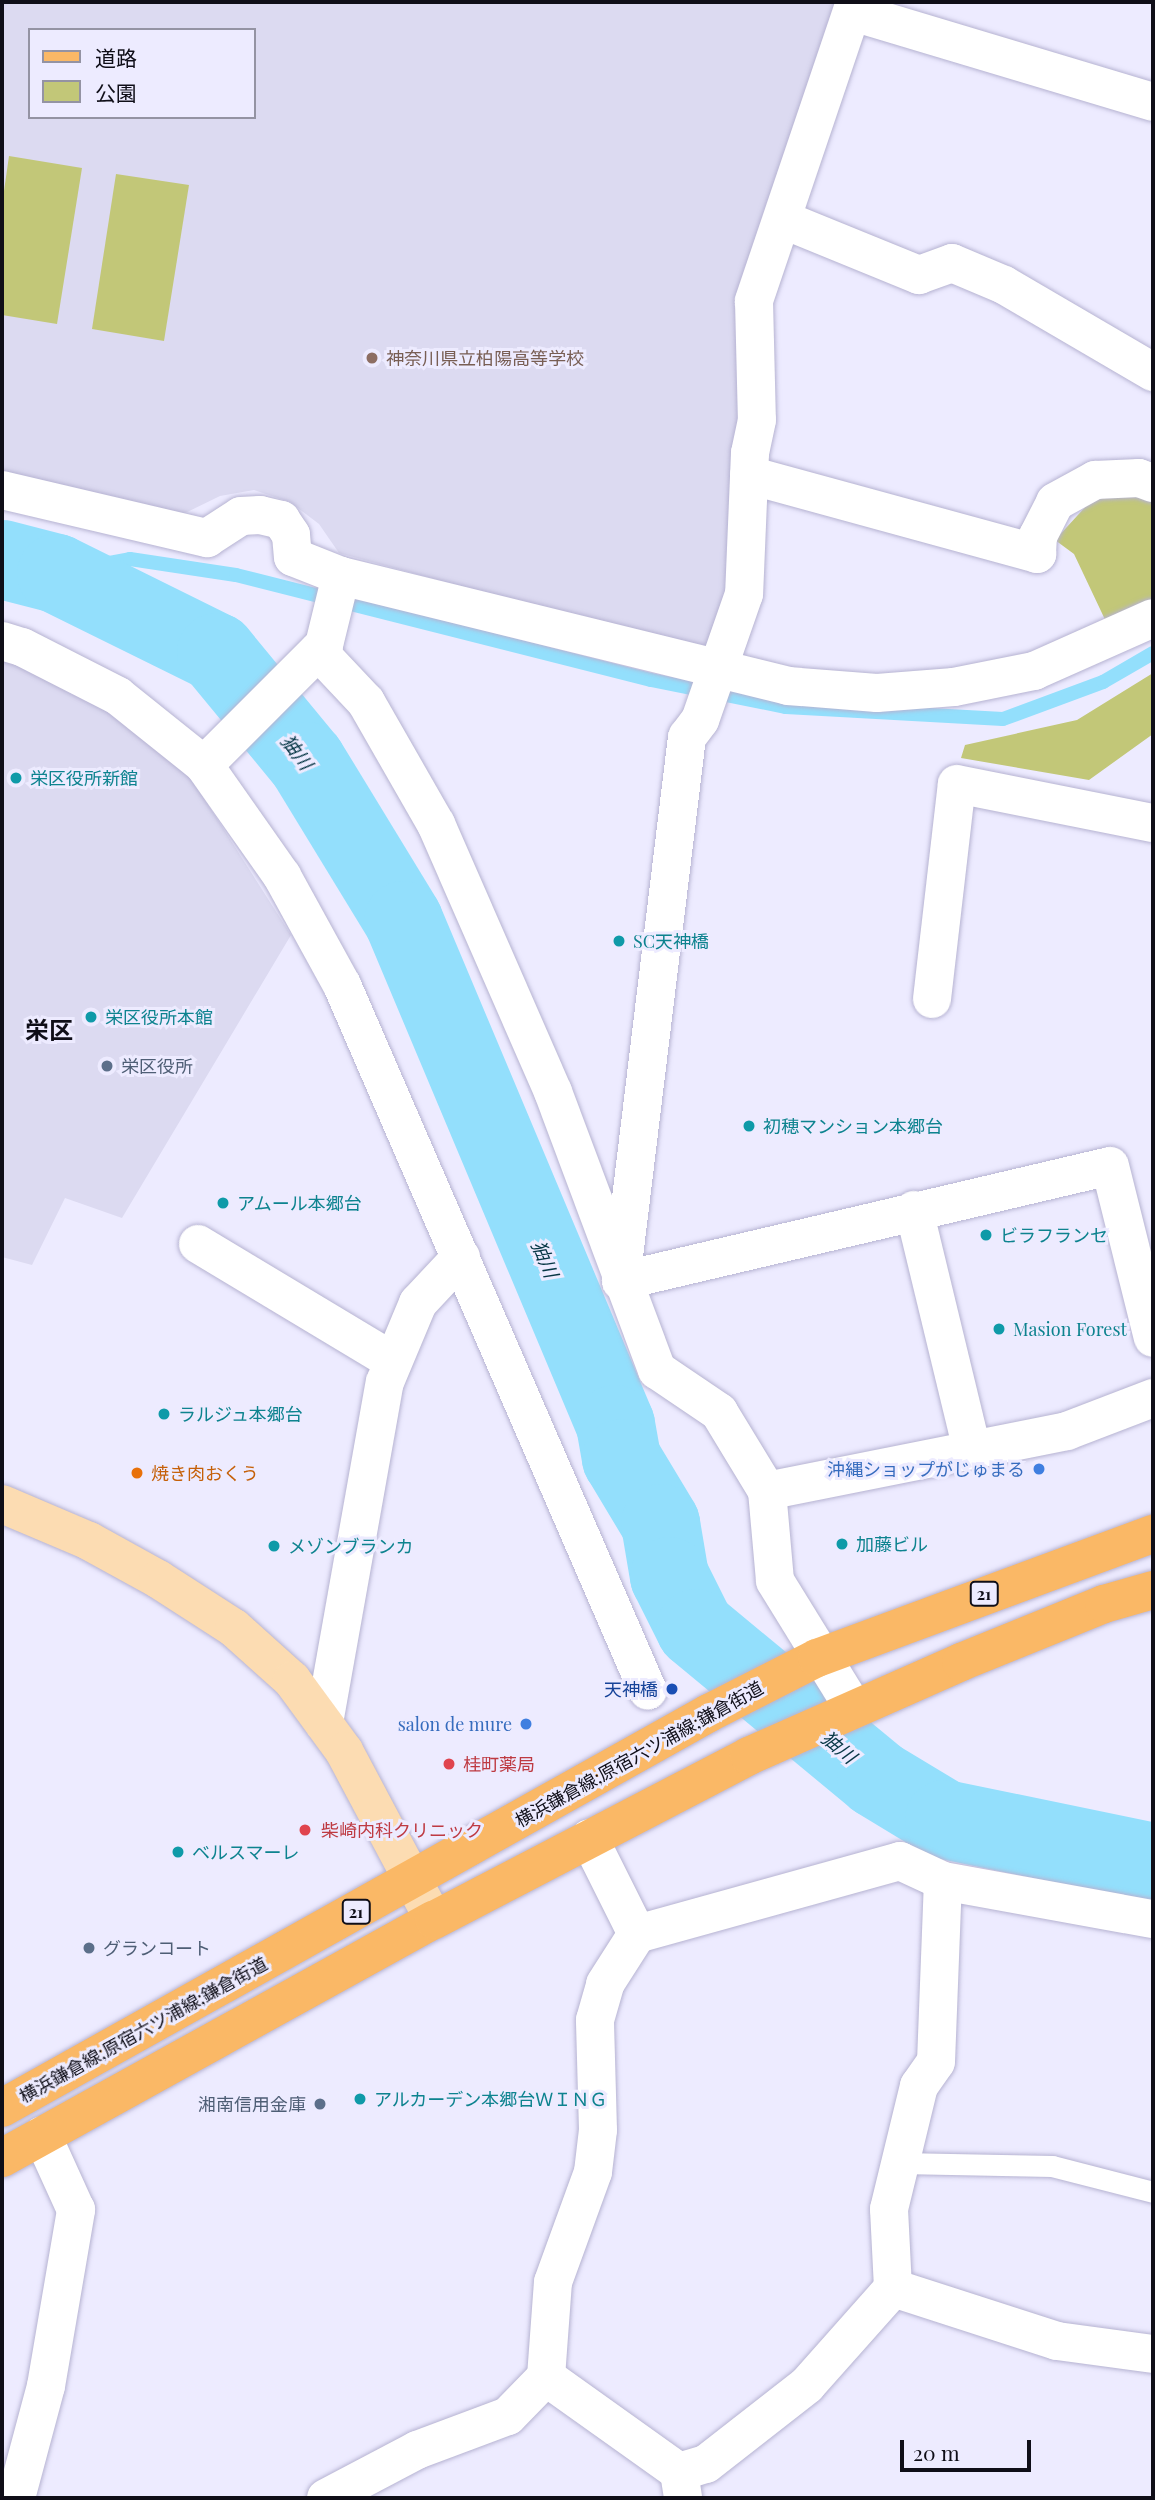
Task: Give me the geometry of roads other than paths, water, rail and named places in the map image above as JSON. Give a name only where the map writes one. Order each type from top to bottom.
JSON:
[{"type":"main road","name":"横浜鎌倉線;原宿六ツ浦線;鎌倉街道","points":[[2,2108],[709,1713],[819,1657],[1153,1534]]},
{"type":"main road","name":"21","points":[[2,2158],[434,1920],[749,1756],[1092,1609],[1153,1590]]},
{"type":"street","points":[[621,1281],[687,737],[700,720],[715,669],[744,594],[749,475],[757,420],[754,301],[784,220],[854,7],[1153,102]]},
{"type":"street","points":[[784,220],[919,275],[952,263],[1004,285],[1153,373]]},
{"type":"street","points":[[749,475],[1037,554],[1038,536],[1055,502],[1095,480],[1139,478],[1153,483]]},
{"type":"street","points":[[2,490],[207,538],[241,516],[270,517],[281,520],[291,535],[293,556],[341,576],[788,686],[877,693],[954,687],[1034,671],[1153,618]]},
{"type":"street","points":[[204,765],[324,645],[341,576]]},
{"type":"street","points":[[2,641],[22,647],[118,696],[204,765],[282,876],[342,985],[648,1691]]},
{"type":"street","points":[[318,651],[366,702],[436,824],[553,1093],[621,1281],[657,1370],[719,1412],[767,1492],[775,1581],[819,1657],[854,1709]]},
{"type":"street","points":[[932,999],[957,784],[1153,823]]},
{"type":"street","points":[[621,1281],[1110,1166],[1153,1338]]},
{"type":"street","points":[[914,1210],[972,1450]]},
{"type":"street","points":[[198,1244],[393,1361]]},
{"type":"street","points":[[324,1723],[352,1548],[393,1361],[418,1303],[461,1257]]},
{"type":"street","points":[[767,1492],[1067,1431],[1153,1398]]},
{"type":"street","points":[[2,1504],[89,1541],[234,1628],[292,1680],[344,1751],[434,1920]]},
{"type":"street","points":[[589,1839],[637,1934]]},
{"type":"street","points":[[326,2498],[417,2450],[508,2416],[546,2377],[553,2282],[593,2172],[598,2130],[595,2020],[605,1984],[637,1934],[900,1861],[943,1881],[1153,1919]]},
{"type":"street","points":[[546,2377],[681,2485],[807,2385],[893,2288],[889,2209],[919,2086],[936,2062],[943,1881]]},
{"type":"street","points":[[16,2498],[46,2386],[76,2210],[43,2135]]},
{"type":"street","points":[[893,2288],[1057,2342],[1153,2354]]},
{"type":"lane","points":[[900,2163],[1052,2166],[1153,2192]]},
{"type":"waterway","name":"㹨川","points":[[2,559],[56,573],[216,652],[306,761],[403,920],[615,1424],[621,1458],[660,1523],[669,1576],[695,1628],[876,1778],[944,1819],[1153,1862]]},
{"type":"waterway","points":[[56,573],[130,559],[236,575],[651,680],[786,707],[1003,719],[1103,682],[1153,653]]},
{"type":"place","name":"神奈川県立柏陽高等学校","points":[[372,358]]},
{"type":"place","name":"栄区役所新館","points":[[16,778]]},
{"type":"place","name":"SC天神橋","points":[[619,941]]},
{"type":"place","name":"栄区役所本館","points":[[91,1017]]},
{"type":"place","name":"栄区役所","points":[[107,1066]]},
{"type":"place","name":"初穂マンション本郷台","points":[[749,1126]]},
{"type":"place","name":"アムール本郷台","points":[[223,1203]]},
{"type":"place","name":"ビラフランセ","points":[[986,1235]]},
{"type":"place","name":"Masion Forest","points":[[999,1329]]},
{"type":"place","name":"ラルジュ本郷台","points":[[164,1414]]},
{"type":"place","name":"沖縄ショップがじゅまる","points":[[1039,1469]]},
{"type":"place","name":"焼き肉おくう","points":[[137,1473]]},
{"type":"place","name":"加藤ビル","points":[[842,1544]]},
{"type":"place","name":"メゾンブランカ","points":[[274,1546]]},
{"type":"place","name":"天神橋","points":[[672,1689]]},
{"type":"place","name":"salon de mure","points":[[526,1724]]},
{"type":"place","name":"桂町薬局","points":[[449,1764]]},
{"type":"place","name":"柴崎内科クリニック","points":[[305,1830]]},
{"type":"place","name":"ベルスマーレ","points":[[178,1852]]},
{"type":"place","name":"グランコート","points":[[89,1948]]},
{"type":"place","name":"アルカーデン本郷台ＷＩＮＧ","points":[[360,2099]]},
{"type":"place","name":"湘南信用金庫","points":[[320,2104]]},
{"type":"district","name":"栄区","points":[[49,1030]]}]
